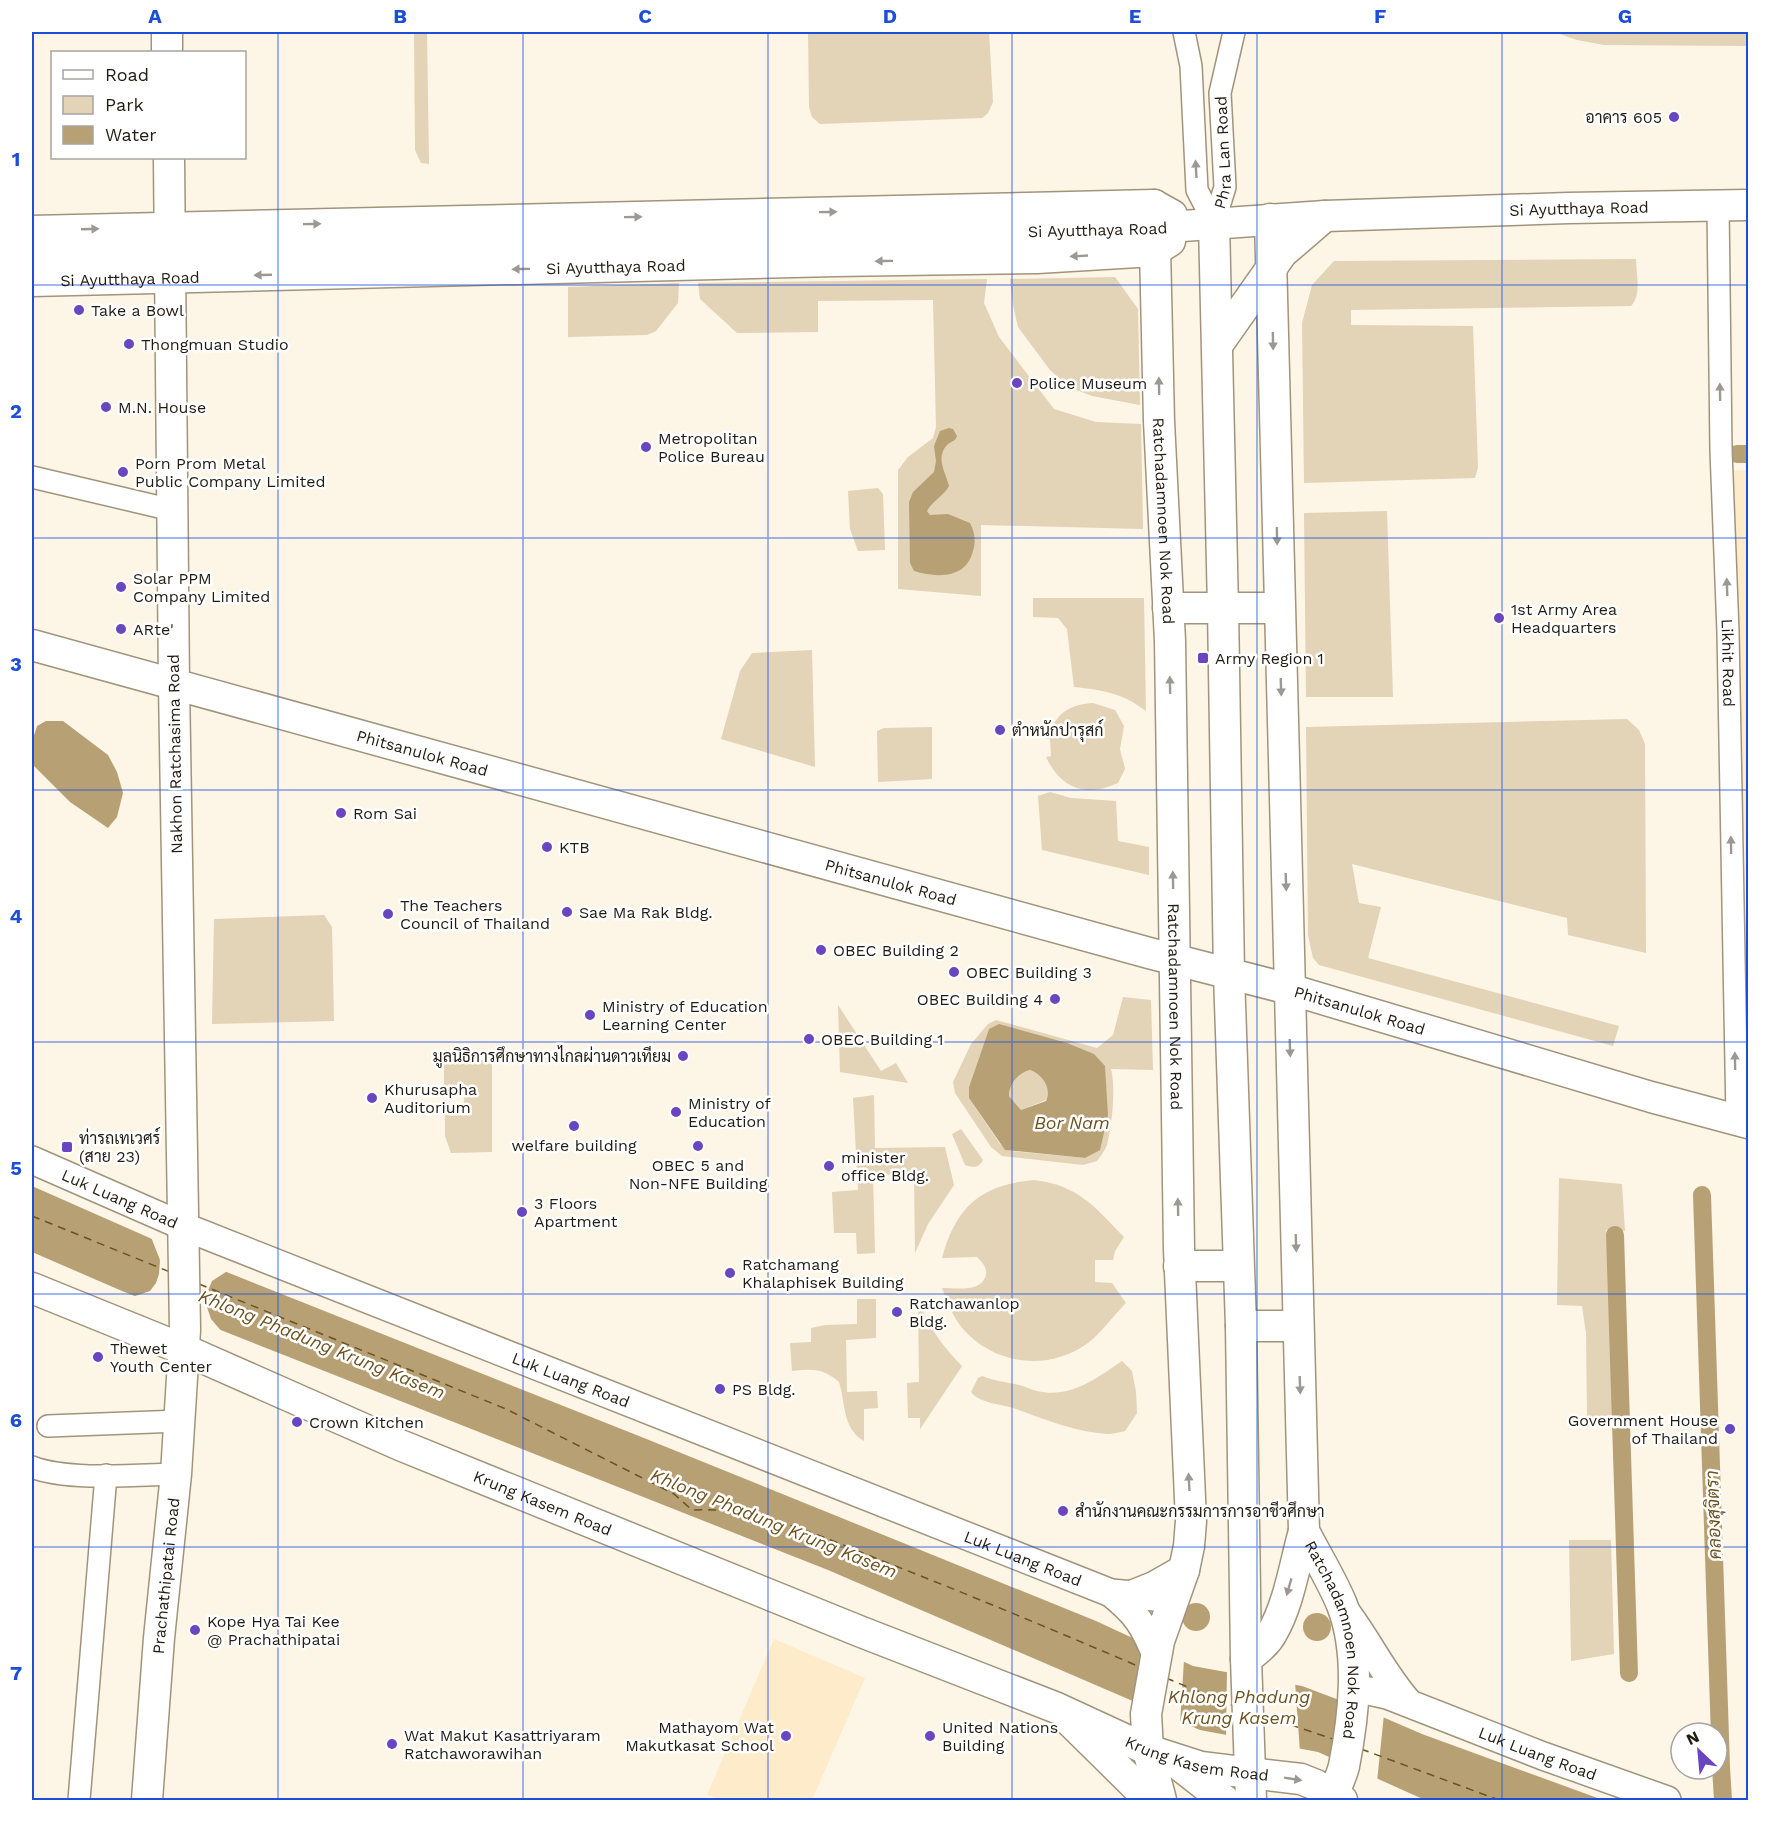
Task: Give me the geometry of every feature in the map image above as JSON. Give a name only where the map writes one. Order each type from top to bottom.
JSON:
[{"type":"main road","points":[[167,32],[167,51]]},
{"type":"main road","name":"Nakhon Ratchasima Road","points":[[169,159],[174,685],[185,1340]]},
{"type":"main road","name":"Si Ayutthaya Road","points":[[32,257],[170,252],[485,233],[594,231],[688,242],[792,226],[1039,220],[1154,228],[1325,216],[1749,205]]},
{"type":"main road","points":[[669,216],[688,242]]},
{"type":"main road","name":"Si Ayutthaya Road","points":[[594,231],[669,216],[1119,255],[1154,228],[1204,225]]},
{"type":"main road","points":[[1218,344],[1282,253],[1325,216]]},
{"type":"main road","points":[[1273,299],[1291,260],[1325,216]]},
{"type":"main road","name":"Ratchadamnoen Nok Road","points":[[1270,219],[1304,1531],[1342,1606],[1352,1644],[1353,1692],[1342,1789]]},
{"type":"main road","name":"Si Ayutthaya Road","points":[[32,231],[170,252],[300,262],[1001,246],[1039,220]]},
{"type":"main road","points":[[1204,225],[1218,344],[1229,974],[1240,1326],[1248,1744],[1251,1787]]},
{"type":"main road","name":"Ratchadamnoen Nok Road","points":[[1154,228],[1159,421],[1168,608],[1179,1266],[1191,1521],[1189,1546],[1180,1583],[1153,1641],[1122,1718],[1161,1755],[1161,1800]]},
{"type":"main road","name":"Si Ayutthaya Road","points":[[344,261],[485,233]]},
{"type":"main road","name":"Si Ayutthaya Road","points":[[32,281],[170,252]]},
{"type":"main road","points":[[1119,255],[1157,309]]},
{"type":"main road","points":[[1168,608],[1279,608]]},
{"type":"main road","name":"Phitsanulok Road","points":[[32,645],[1174,960],[1289,989],[1640,1094],[1743,1121]]},
{"type":"main road","points":[[1179,1266],[1238,1266]]},
{"type":"main road","name":"Krung Kasem Road","points":[[32,1288],[185,1340],[400,1445],[859,1630],[1057,1708],[1122,1718],[1161,1755],[1201,1767],[1251,1787],[1301,1779],[1316,1785],[1342,1789]]},
{"type":"main road","points":[[1240,1326],[1298,1326]]},
{"type":"main road","name":"Prachathipatai Road","points":[[147,1800],[159,1638],[176,1474],[185,1340]]},
{"type":"main road","points":[[1246,1664],[1272,1634],[1281,1614],[1304,1531]]},
{"type":"main road","points":[[1123,1594],[1180,1583]]},
{"type":"main road","points":[[1122,1718],[1086,1751],[1095,1766],[1123,1800]]},
{"type":"main road","name":"Krung Kasem Road","points":[[1122,1718],[1150,1800]]},
{"type":"main road","points":[[1161,1755],[1224,1800]]},
{"type":"street","name":"Phra Lan Road","points":[[1184,32],[1191,66],[1197,190],[1204,225]]},
{"type":"street","name":"Phra Lan Road","points":[[1204,225],[1225,187],[1220,93],[1234,32]]},
{"type":"street","name":"Likhit Road","points":[[1718,205],[1721,450],[1740,884],[1743,1121]]},
{"type":"street","points":[[32,477],[172,510]]},
{"type":"street","name":"Luk Luang Road","points":[[32,1160],[185,1238],[1123,1594],[1153,1641]]},
{"type":"street","points":[[48,1426],[180,1421]]},
{"type":"street","points":[[32,1467],[52,1473],[176,1474]]},
{"type":"street","points":[[79,1800],[106,1475]]},
{"type":"street","points":[[1342,1606],[1363,1634],[1383,1670],[1411,1705]]},
{"type":"street","name":"Luk Luang Road","points":[[1353,1692],[1378,1693],[1666,1800]]},
{"type":"shaded area","points":[[1748,470],[1748,880],[1746,880],[1730,471]]},
{"type":"shaded area","name":"Mathayom Wat Makutkasat School","points":[[774,1639],[865,1678],[812,1800],[721,1800],[707,1795]]},
{"type":"green space","points":[[414,32],[427,32],[429,164],[421,163],[415,150]]},
{"type":"green space","points":[[808,32],[989,32],[993,102],[988,113],[982,118],[820,124],[812,117],[809,107]]},
{"type":"green space","points":[[1554,32],[1748,32],[1748,46],[1604,45],[1577,40]]},
{"type":"green space","points":[[1636,259],[1638,284],[1631,306],[1351,310],[1351,325],[1473,326],[1478,467],[1475,478],[1304,483],[1302,323],[1312,285],[1334,261]]},
{"type":"green space","points":[[1115,277],[1138,309],[1140,405],[1092,396],[1069,387],[1050,370],[1018,327],[1013,305],[1010,279]]},
{"type":"green space","points":[[987,279],[984,303],[999,337],[1054,409],[1096,422],[1141,424],[1143,529],[981,525],[981,596],[898,589],[898,470],[908,457],[933,438],[936,427],[933,300],[818,301],[818,332],[737,333],[700,299],[698,283]]},
{"type":"green space","points":[[679,283],[678,303],[656,331],[647,335],[568,337],[568,287]]},
{"type":"green space","points":[[878,488],[883,494],[885,550],[858,551],[850,529],[848,491]]},
{"type":"green space","points":[[1387,511],[1393,697],[1306,697],[1304,513]]},
{"type":"green space","points":[[1033,598],[1144,598],[1146,711],[1112,693],[1074,687],[1067,629],[1058,618],[1033,617]]},
{"type":"green space","points":[[812,650],[815,767],[721,739],[740,671],[752,653]]},
{"type":"green space","points":[[1093,703],[1115,710],[1124,726],[1120,749],[1125,769],[1118,783],[1106,788],[1085,790],[1067,783],[1052,768],[1046,757],[1051,756],[1050,739],[1046,739],[1054,723],[1064,712],[1076,706]]},
{"type":"green space","points":[[1627,719],[1639,730],[1645,744],[1646,953],[1568,935],[1567,918],[1352,864],[1359,903],[1381,907],[1368,958],[1619,1026],[1613,1046],[1319,965],[1313,958],[1308,935],[1306,727]]},
{"type":"green space","points":[[932,727],[932,779],[878,782],[877,731],[884,728]]},
{"type":"green space","points":[[1050,792],[1071,798],[1116,801],[1118,841],[1149,847],[1149,875],[1042,850],[1038,796]]},
{"type":"green space","points":[[324,915],[332,927],[334,1021],[212,1024],[214,919]]},
{"type":"green space","points":[[1123,997],[1151,1000],[1153,1070],[1111,1069],[1113,1096],[1110,1127],[1107,1145],[1097,1161],[1083,1165],[1002,1156],[991,1147],[955,1093],[953,1082],[971,1044],[988,1024],[996,1020],[1097,1048],[1113,1035]],"holes":[[[989,1029],[1108,1115],[1085,1158],[1011,1151],[1000,1144],[969,1098],[969,1087]]]},
{"type":"green space","points":[[838,1005],[881,1071],[896,1063],[908,1083],[840,1072]]},
{"type":"green space","points":[[492,1059],[492,1152],[451,1153],[445,1136],[445,1112],[460,1108],[464,1099],[459,1090],[444,1086],[444,1063]]},
{"type":"green space","points":[[1030,1070],[1045,1082],[1048,1095],[1046,1100],[1021,1110],[1009,1096],[1009,1092],[1018,1076]]},
{"type":"green space","points":[[874,1095],[875,1148],[945,1147],[954,1185],[928,1224],[915,1253],[914,1174],[873,1175],[875,1253],[857,1254],[856,1233],[834,1233],[832,1192],[858,1190],[853,1098]]},
{"type":"green space","points":[[961,1129],[983,1160],[978,1166],[965,1165],[952,1134]]},
{"type":"green space","points":[[1559,1178],[1622,1184],[1625,1231],[1606,1230],[1613,1357],[1612,1415],[1587,1418],[1586,1333],[1582,1306],[1557,1305]]},
{"type":"green space","points":[[1034,1180],[1074,1192],[1094,1207],[1124,1237],[1115,1251],[1113,1260],[1095,1260],[1095,1282],[1112,1283],[1126,1303],[1088,1343],[1056,1358],[1039,1361],[1006,1357],[976,1341],[956,1320],[942,1288],[974,1287],[984,1280],[986,1274],[985,1267],[977,1257],[942,1258],[948,1240],[963,1212],[985,1193],[999,1187]]},
{"type":"green space","points":[[857,1299],[876,1299],[876,1338],[846,1340],[847,1392],[877,1391],[878,1408],[864,1409],[864,1441],[857,1436],[848,1422],[839,1382],[817,1370],[792,1371],[790,1343],[811,1342],[811,1328],[857,1324]]},
{"type":"green space","points":[[918,1300],[937,1336],[962,1366],[920,1429],[920,1418],[908,1418],[907,1383],[919,1382]]},
{"type":"green space","points":[[1122,1361],[1132,1371],[1137,1413],[1125,1431],[1116,1433],[1095,1433],[1071,1428],[1013,1408],[984,1401],[971,1392],[978,1378],[982,1376],[1049,1393],[1071,1390],[1082,1386]]},
{"type":"green space","points":[[1569,1540],[1611,1540],[1614,1654],[1571,1661]]},
{"type":"water","points":[[953,429],[957,436],[947,445],[942,455],[942,466],[949,486],[927,511],[930,515],[948,514],[970,523],[975,544],[964,567],[949,574],[932,575],[914,571],[910,563],[909,502],[913,492],[934,472],[936,461],[934,446],[940,431]]},
{"type":"water","points":[[46,721],[63,721],[108,755],[117,772],[123,793],[117,817],[108,828],[70,802],[34,766],[32,742],[37,726]]},
{"type":"water","name":"Bor Nam","points":[[999,1024],[1067,1043],[1094,1054],[1105,1066],[1108,1115],[1100,1150],[1085,1158],[1005,1150],[969,1098],[969,1087],[989,1029]],"holes":[[[1030,1070],[1045,1082],[1048,1096],[1046,1101],[1021,1110],[1009,1096],[1011,1087],[1022,1074]]]},
{"type":"water","name":"Khlong Phadung Krung Kasem","points":[[32,1186],[229,1273],[1096,1621],[1193,1666],[1302,1686],[1422,1734],[1603,1800],[1425,1800],[1318,1752],[1200,1730],[828,1570],[122,1291],[32,1252]]},
{"type":"water","points":[[1196,1603],[1206,1607],[1210,1617],[1206,1627],[1196,1631],[1186,1627],[1182,1617],[1186,1607]]},
{"type":"water","points":[[1317,1613],[1327,1617],[1331,1627],[1327,1637],[1317,1641],[1307,1637],[1303,1627],[1307,1617]]},
{"type":"pier","points":[[151,1237],[229,1270],[212,1281],[207,1293],[207,1307],[211,1319],[223,1333],[132,1297],[150,1291],[159,1274],[160,1260]]},
{"type":"pier","points":[[1147,1643],[1184,1660],[1180,1725],[1137,1706]]},
{"type":"pier","points":[[1227,1669],[1295,1682],[1300,1752],[1226,1738]]},
{"type":"pier","points":[[1345,1699],[1384,1714],[1377,1782],[1339,1765]]},
{"type":"waterway","points":[[1737,454],[1748,454]]},
{"type":"waterway","name":"คลองสุจิตรา","points":[[1702,1195],[1723,1800]]},
{"type":"waterway","points":[[1615,1235],[1629,1673]]},
{"type":"ferry route","points":[[32,1216],[170,1272]]},
{"type":"ferry route","points":[[199,1284],[506,1409],[674,1494],[692,1510],[743,1513],[792,1526],[951,1588],[1140,1667]]},
{"type":"ferry route","points":[[1166,1678],[1234,1706]]},
{"type":"ferry route","points":[[1264,1716],[1333,1739]]},
{"type":"ferry route","points":[[1361,1749],[1499,1800]]},
{"type":"place","name":"อาคาร 605","points":[[1674,117]]},
{"type":"place","name":"Take a Bowl","points":[[79,310]]},
{"type":"place","name":"Thongmuan Studio","points":[[129,344]]},
{"type":"place","name":"Police Museum","points":[[1017,383]]},
{"type":"place","name":"M.N. House","points":[[106,407]]},
{"type":"place","name":"Metropolitan Police Bureau","points":[[646,447]]},
{"type":"place","name":"Porn Prom Metal Public Company Limited","points":[[123,472]]},
{"type":"place","name":"Solar PPM Company Limited","points":[[121,587]]},
{"type":"place","name":"1st Army Area Headquarters","points":[[1499,618]]},
{"type":"place","name":"ARte'","points":[[121,629]]},
{"type":"place","name":"Army Region 1","points":[[1203,658]]},
{"type":"place","name":"ตำหนักปารุสก์","points":[[1000,730]]},
{"type":"place","name":"Rom Sai","points":[[341,813]]},
{"type":"place","name":"KTB","points":[[547,847]]},
{"type":"place","name":"Sae Ma Rak Bldg.","points":[[567,912]]},
{"type":"place","name":"The Teachers Council of Thailand","points":[[388,914]]},
{"type":"place","name":"OBEC Building 2","points":[[821,950]]},
{"type":"place","name":"OBEC Building 3","points":[[954,972]]},
{"type":"place","name":"OBEC Building 4","points":[[1055,999]]},
{"type":"place","name":"Ministry of Education Learning Center","points":[[590,1015]]},
{"type":"place","name":"OBEC Building 1","points":[[809,1039]]},
{"type":"place","name":"มูลนิธิการศึกษาทางไกลผ่านดาวเทียม","points":[[683,1056]]},
{"type":"place","name":"Khurusapha Auditorium","points":[[372,1098]]},
{"type":"place","name":"Ministry of Education","points":[[676,1112]]},
{"type":"place","name":"welfare building","points":[[574,1126]]},
{"type":"place","name":"OBEC 5 and Non-NFE Building","points":[[698,1146]]},
{"type":"place","name":"ท่ารถเทเวศร์ (สาย 23)","points":[[67,1147]]},
{"type":"place","name":"minister office Bldg.","points":[[829,1166]]},
{"type":"place","name":"3 Floors Apartment","points":[[522,1212]]},
{"type":"place","name":"Ratchamang Khalaphisek Building","points":[[730,1273]]},
{"type":"place","name":"Ratchawanlop Bldg.","points":[[897,1312]]},
{"type":"place","name":"Thewet Youth Center","points":[[98,1357]]},
{"type":"place","name":"PS Bldg.","points":[[720,1389]]},
{"type":"place","name":"Crown Kitchen","points":[[297,1422]]},
{"type":"place","name":"Government House of Thailand","points":[[1730,1429]]},
{"type":"place","name":"สำนักงานคณะกรรมการการอาชีวศึกษา","points":[[1063,1511]]},
{"type":"place","name":"Kope Hya Tai Kee @ Prachathipatai","points":[[195,1630]]},
{"type":"place","name":"Mathayom Wat Makutkasat School","points":[[786,1736]]},
{"type":"place","name":"United Nations Building","points":[[930,1736]]},
{"type":"place","name":"Wat Makut Kasattriyaram Ratchaworawihan","points":[[392,1744]]}]
